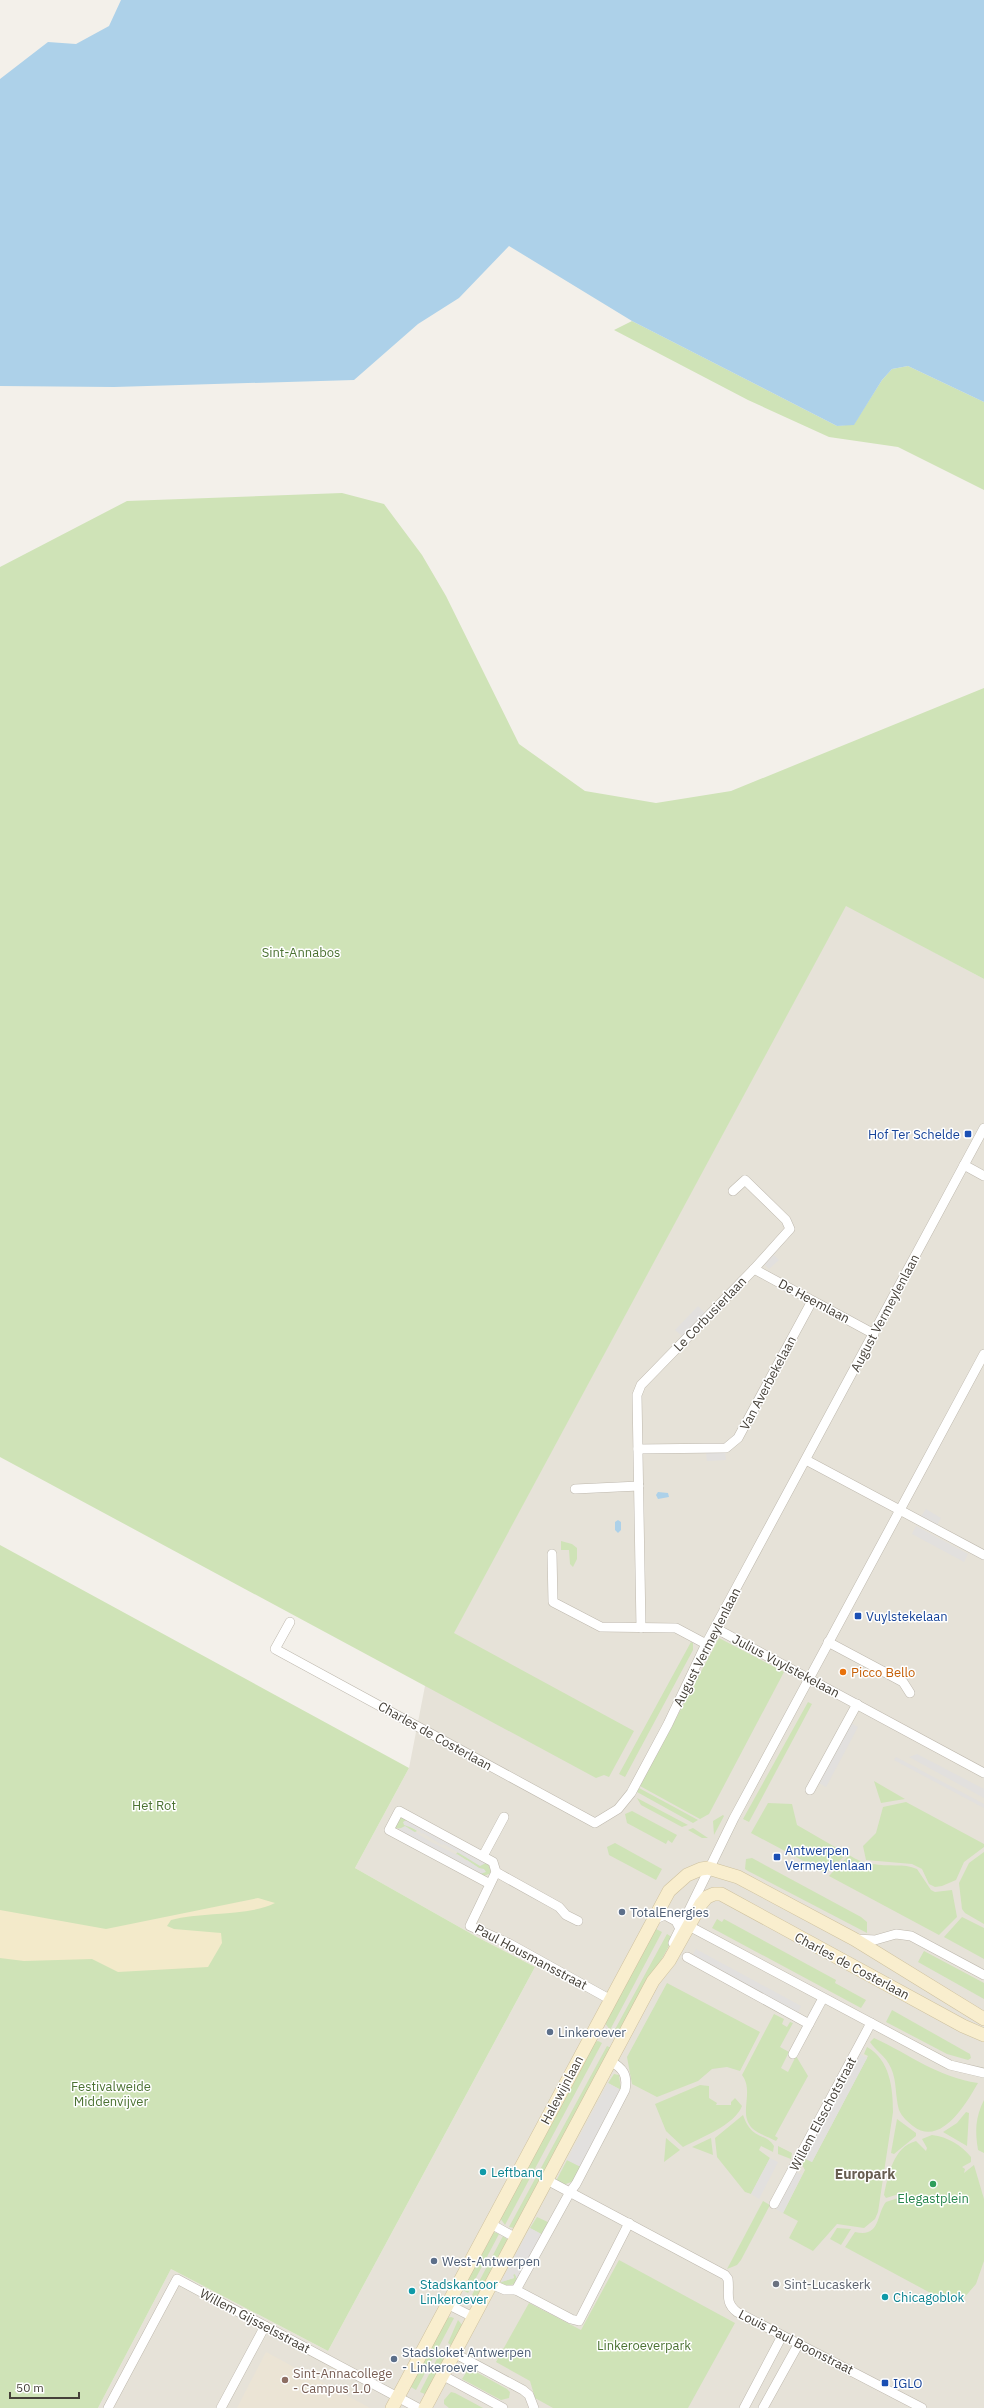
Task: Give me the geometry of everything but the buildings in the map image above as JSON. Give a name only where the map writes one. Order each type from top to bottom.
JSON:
[{"type":"main road","name":"Halewijnlaan","points":[[395,2403],[653,1920],[674,1885],[687,1875],[706,1872]]},
{"type":"main road","name":"Charles de Costerlaan","points":[[706,1872],[738,1877],[854,1939],[984,2019]]},
{"type":"main road","points":[[425,2408],[653,1981],[670,1961],[684,1926],[707,1897],[714,1894],[721,1894]]},
{"type":"main road","name":"Charles de Costerlaan","points":[[721,1894],[963,2026],[984,2035]]},
{"type":"street","name":"August Vermeylenlaan","points":[[595,1824],[618,1809],[631,1793],[668,1724],[706,1644],[984,1128]]},
{"type":"street","points":[[964,1165],[984,1176]]},
{"type":"street","name":"Le Corbusierlaan","points":[[641,1628],[637,1395],[641,1385],[788,1234],[789,1224],[745,1180],[734,1191]]},
{"type":"street","name":"De Heemlaan","points":[[754,1269],[874,1334]]},
{"type":"street","name":"Van Averbekelaan","points":[[638,1450],[726,1448],[738,1438],[812,1301]]},
{"type":"street","points":[[684,1926],[706,1872],[828,1642],[984,1354]]},
{"type":"street","points":[[806,1460],[984,1555]]},
{"type":"street","points":[[575,1489],[639,1486]]},
{"type":"street","points":[[552,1554],[553,1602],[601,1627],[676,1628],[706,1644]]},
{"type":"street","name":"Charles de Costerlaan","points":[[290,1622],[275,1649],[595,1824]]},
{"type":"street","name":"Julius Vuylstekelaan","points":[[715,1628],[984,1773]]},
{"type":"street","points":[[828,1642],[903,1682],[910,1693]]},
{"type":"street","points":[[810,1790],[857,1704]]},
{"type":"street","points":[[399,1811],[483,1856],[494,1862],[496,1872],[490,1884],[389,1830],[399,1811]]},
{"type":"street","points":[[483,1856],[504,1817]]},
{"type":"street","points":[[496,1872],[559,1907],[566,1915],[578,1921]]},
{"type":"street","name":"Charles de Costerlaan","points":[[706,1872],[710,1889],[721,1894]]},
{"type":"street","name":"Paul Housmansstraat","points":[[490,1884],[470,1926],[492,1938],[510,1944],[611,2000]]},
{"type":"street","points":[[653,1920],[665,1915],[950,2065],[984,2073]]},
{"type":"street","name":"Charles de Costerlaan","points":[[854,1939],[875,1940],[896,1934],[911,1936],[984,1975]]},
{"type":"street","points":[[687,1957],[809,2024]]},
{"type":"street","points":[[793,2054],[823,1998]]},
{"type":"street","name":"Willem Elsschotstraat","points":[[774,2204],[871,2024]]},
{"type":"street","points":[[516,2290],[570,2192],[576,2184],[625,2090],[625,2077],[623,2069],[610,2061]]},
{"type":"street","name":"Louis Paul Boonstraat","points":[[547,2180],[725,2275],[728,2279],[727,2296],[730,2307],[782,2336],[922,2408]]},
{"type":"street","points":[[491,2284],[505,2290],[516,2290],[571,2319],[579,2321],[629,2223]]},
{"type":"street","points":[[490,2224],[516,2238]]},
{"type":"street","name":"Willem Gijsselsstraat","points":[[108,2408],[177,2279],[265,2326],[395,2403],[418,2408]]},
{"type":"street","points":[[447,2304],[473,2317]]},
{"type":"street","points":[[222,2408],[265,2326]]},
{"type":"street","points":[[744,2408],[782,2336]]},
{"type":"street","points":[[763,2408],[798,2343]]},
{"type":"street","points":[[454,2353],[523,2390],[529,2395],[534,2408]]},
{"type":"street","points":[[442,2375],[503,2408]]},
{"type":"shaded area","points":[[846,905],[984,979],[984,2408],[98,2408],[171,2269],[328,2351],[535,1967],[477,1937],[355,1868],[409,1768],[425,1686]]},
{"type":"shaded area","points":[[774,1255],[779,1260],[769,1269],[764,1264]]},
{"type":"shaded area","points":[[698,1306],[706,1314],[683,1337],[675,1330]]},
{"type":"shaded area","points":[[725,1451],[726,1460],[707,1461],[706,1452]]},
{"type":"shaded area","points":[[926,1509],[941,1518],[937,1525],[921,1516]]},
{"type":"shaded area","points":[[916,1526],[968,1554],[964,1562],[912,1534]]},
{"type":"shaded area","points":[[851,1723],[858,1727],[826,1787],[819,1783]]},
{"type":"shaded area","points":[[917,1754],[984,1789],[984,1798],[909,1757]]},
{"type":"shaded area","points":[[896,1757],[984,1804],[984,1808],[894,1760]]},
{"type":"shaded area","points":[[408,1819],[488,1862],[480,1866],[444,1844],[442,1845],[423,1833],[421,1834],[420,1831],[404,1825],[403,1822]]},
{"type":"shaded area","points":[[405,1826],[431,1842],[463,1858],[465,1861],[467,1860],[479,1868],[484,1869],[486,1872],[480,1874],[397,1830]]},
{"type":"shaded area","points":[[696,1949],[801,2006],[798,2013],[692,1956]]},
{"type":"shaded area","points":[[860,2054],[867,2058],[812,2162],[804,2158]]},
{"type":"shaded area","points":[[608,2083],[621,2090],[581,2167],[567,2160]]},
{"type":"shaded area","points":[[770,2158],[778,2162],[759,2199],[751,2194]]},
{"type":"shaded area","points":[[796,2172],[802,2175],[783,2213],[776,2209]]},
{"type":"shaded area","points":[[530,2228],[543,2235],[518,2281],[515,2274],[513,2275],[514,2278],[501,2282]]},
{"type":"shaded area","name":"Sint-Annacollege - Campus 1.0","points":[[266,2352],[370,2408],[237,2408]]},
{"type":"green space","points":[[632,321],[837,426],[854,424],[882,380],[892,369],[908,366],[984,402],[984,490],[898,447],[829,437],[748,400],[614,330]]},
{"type":"green space","name":"Sint-Annabos","points":[[342,493],[384,504],[422,555],[446,596],[519,744],[585,791],[656,803],[731,791],[984,688],[984,979],[846,906],[454,1633],[634,1731],[609,1777],[604,1775],[596,1778],[0,1457],[0,567],[127,501]]},
{"type":"green space","points":[[561,1541],[572,1544],[577,1548],[577,1559],[573,1567],[570,1564],[569,1550],[561,1550]]},
{"type":"green space","points":[[0,1545],[409,1768],[355,1868],[477,1937],[535,1967],[328,2351],[171,2269],[98,2408],[0,2408]]},
{"type":"green space","points":[[719,1638],[784,1672],[709,1814],[700,1819],[640,1786]]},
{"type":"green space","points":[[691,1642],[693,1643],[693,1650],[625,1777],[619,1774]]},
{"type":"green space","points":[[808,1702],[812,1704],[749,1822],[743,1819]]},
{"type":"green space","points":[[874,1781],[905,1799],[881,1803]]},
{"type":"green space","points":[[639,1788],[698,1820],[693,1823],[637,1792]]},
{"type":"green space","points":[[637,1798],[688,1825],[682,1827],[641,1805]]},
{"type":"green space","points":[[906,1802],[984,1844],[984,1847],[964,1862],[956,1880],[942,1886],[935,1887],[929,1884],[922,1869],[912,1864],[866,1860],[863,1846],[876,1833],[883,1807]]},
{"type":"green space","points":[[768,1803],[792,1804],[797,1825],[847,1854],[826,1873],[751,1833]]},
{"type":"green space","points":[[632,1811],[677,1835],[672,1843],[668,1840],[666,1844],[627,1823],[625,1814]]},
{"type":"green space","points":[[723,1815],[724,1816],[714,1835],[713,1821]]},
{"type":"green space","points":[[401,1816],[408,1819],[406,1824],[417,1831],[413,1833],[406,1829],[395,1828]]},
{"type":"green space","points":[[693,1828],[708,1838],[702,1838],[688,1830]]},
{"type":"green space","points":[[615,1843],[662,1869],[656,1880],[609,1855],[607,1847]]},
{"type":"green space","points":[[458,1852],[478,1863],[488,1862],[491,1873],[484,1876],[480,1874],[482,1870],[457,1854],[455,1855]]},
{"type":"green space","points":[[984,1852],[984,1924],[965,1913],[962,1909],[959,1883],[969,1863]]},
{"type":"green space","points":[[849,1855],[870,1864],[907,1866],[917,1869],[931,1890],[935,1892],[952,1890],[957,1917],[939,1935],[829,1876]]},
{"type":"green space","points":[[752,1858],[861,1917],[867,1922],[867,1933],[748,1871],[745,1869],[746,1859]]},
{"type":"green space","points":[[962,1917],[984,1928],[984,1959],[944,1937]]},
{"type":"green space","points":[[717,1919],[722,1922],[724,1919],[836,1980],[835,1983],[866,2000],[861,2008],[712,1928]]},
{"type":"green space","points":[[656,1929],[662,1932],[610,2030],[605,2023]]},
{"type":"green space","points":[[667,1934],[673,1938],[623,2032],[619,2035],[613,2033]]},
{"type":"green space","points":[[924,1951],[984,1983],[984,1999],[918,1962]]},
{"type":"green space","points":[[667,1983],[760,2032],[740,2071],[727,2067],[712,2069],[698,2081],[657,2097],[632,2084],[627,2057]]},
{"type":"green space","points":[[892,2010],[970,2054],[971,2058],[968,2060],[947,2054],[886,2022]]},
{"type":"green space","points":[[774,2014],[784,2019],[782,2024],[787,2027],[790,2022],[793,2023],[780,2047],[789,2052],[781,2068],[788,2072],[796,2056],[808,2076],[775,2136],[778,2138],[776,2141],[755,2131],[748,2123],[746,2117],[747,2088],[746,2082],[742,2075]]},
{"type":"green space","points":[[874,2038],[937,2071],[963,2080],[978,2083],[960,2111],[952,2120],[943,2127],[933,2131],[923,2131],[913,2126],[900,2113],[893,2073],[886,2060],[870,2042]]},
{"type":"green space","points":[[598,2041],[602,2043],[505,2225],[500,2218],[594,2042]]},
{"type":"green space","points":[[607,2046],[611,2048],[514,2228],[509,2227]]},
{"type":"green space","points":[[867,2047],[881,2059],[889,2075],[893,2103],[893,2112],[878,2212],[875,2219],[864,2228],[837,2224],[813,2251],[789,2238],[798,2221],[783,2213],[805,2170],[802,2165],[804,2158],[812,2162],[868,2056],[864,2054]]},
{"type":"green space","points":[[614,2074],[619,2075],[621,2090],[608,2083]]},
{"type":"green space","points":[[700,2085],[709,2086],[709,2098],[717,2103],[716,2105],[731,2105],[731,2102],[735,2098],[742,2106],[738,2113],[725,2125],[683,2147],[666,2131],[655,2104]]},
{"type":"green space","points":[[984,2100],[984,2153],[978,2150],[976,2131],[977,2119]]},
{"type":"green space","points":[[966,2112],[969,2113],[967,2146],[943,2132],[957,2123]]},
{"type":"green space","points":[[743,2115],[750,2129],[754,2133],[767,2139],[774,2146],[773,2152],[761,2146],[759,2150],[770,2158],[751,2194],[745,2192],[717,2157],[715,2138]]},
{"type":"green space","points":[[897,2119],[916,2133],[916,2136],[894,2154],[891,2153]]},
{"type":"green space","points":[[932,2135],[954,2142],[971,2157],[971,2162],[962,2167],[965,2169],[964,2173],[974,2165],[984,2199],[984,2261],[976,2284],[963,2299],[951,2304],[845,2247],[855,2232],[869,2232],[874,2228],[886,2202],[901,2197],[902,2193],[886,2198],[884,2195],[887,2179],[893,2163],[902,2149],[908,2144],[916,2141],[926,2151],[927,2148],[922,2139]]},
{"type":"green space","points":[[666,2138],[680,2150],[664,2162]]},
{"type":"green space","points":[[711,2138],[713,2155],[692,2147]]},
{"type":"green space","points":[[778,2146],[792,2153],[791,2159],[778,2154]]},
{"type":"green space","points":[[567,2160],[581,2167],[574,2181],[563,2185],[556,2181]]},
{"type":"green space","points":[[763,2201],[770,2205],[741,2260],[737,2265],[727,2269]]},
{"type":"green space","points":[[537,2217],[550,2223],[543,2235],[530,2228]]},
{"type":"green space","points":[[837,2228],[851,2229],[841,2245],[830,2239]]},
{"type":"green space","points":[[494,2232],[499,2234],[468,2293],[461,2289],[491,2234]]},
{"type":"green space","points":[[503,2236],[508,2240],[478,2298],[472,2295]]},
{"type":"green space","name":"Linkeroeverpark","points":[[619,2260],[735,2323],[688,2408],[553,2408],[535,2398],[530,2381],[496,2362],[529,2303],[581,2330]]},
{"type":"green space","points":[[513,2274],[515,2274],[518,2281],[516,2283],[510,2285],[501,2284],[501,2282],[514,2278]]},
{"type":"green space","points":[[447,2318],[454,2318],[416,2390],[409,2386]]},
{"type":"green space","points":[[458,2320],[463,2326],[452,2346],[448,2343]]},
{"type":"green space","points":[[445,2349],[450,2351],[427,2395],[420,2392],[441,2351]]},
{"type":"green space","points":[[469,2368],[507,2389],[510,2392],[509,2398],[501,2400],[462,2379]]},
{"type":"green space","points":[[451,2392],[483,2408],[449,2408],[444,2404],[444,2400]]},
{"type":"sand","points":[[258,1898],[275,1903],[251,1910],[184,1917],[171,1920],[167,1926],[174,1929],[221,1933],[222,1943],[208,1967],[118,1972],[92,1959],[24,1961],[0,1958],[0,1910],[106,1929]]},
{"type":"water","points":[[121,0],[984,0],[984,402],[908,366],[892,369],[882,380],[854,425],[837,426],[632,321],[509,246],[459,298],[418,324],[354,380],[114,387],[0,386],[0,79],[48,42],[76,44],[109,26]]},
{"type":"water","points":[[658,1492],[668,1493],[669,1497],[658,1499],[656,1495]]},
{"type":"water","points":[[618,1520],[621,1522],[621,1530],[618,1533],[615,1530],[615,1522]]},
{"type":"place","name":"Hof Ter Schelde","points":[[968,1134]]},
{"type":"place","name":"Vuylstekelaan","points":[[858,1616]]},
{"type":"place","name":"Picco Bello","points":[[843,1672]]},
{"type":"place","name":"Antwerpen Vermeylenlaan","points":[[777,1857]]},
{"type":"place","name":"TotalEnergies","points":[[622,1912]]},
{"type":"place","name":"Linkeroever","points":[[550,2032]]},
{"type":"place","name":"Leftbanq","points":[[483,2172]]},
{"type":"place","name":"Elegastplein","points":[[933,2184]]},
{"type":"place","name":"West-Antwerpen","points":[[434,2261]]},
{"type":"place","name":"Sint-Lucaskerk","points":[[776,2284]]},
{"type":"place","name":"Stadskantoor Linkeroever","points":[[412,2291]]},
{"type":"place","name":"Chicagoblok","points":[[885,2297]]},
{"type":"place","name":"Stadsloket Antwerpen - Linkeroever","points":[[394,2359]]},
{"type":"place","name":"Sint-Annacollege - Campus 1.0","points":[[285,2380]]},
{"type":"place","name":"IGLO","points":[[885,2383]]},
{"type":"district","name":"Europark","points":[[865,2174]]},
{"type":"park label","name":"Het Rot","points":[[154,1805]]},
{"type":"park label","name":"Festivalweide Middenvijver","points":[[111,2094]]}]
